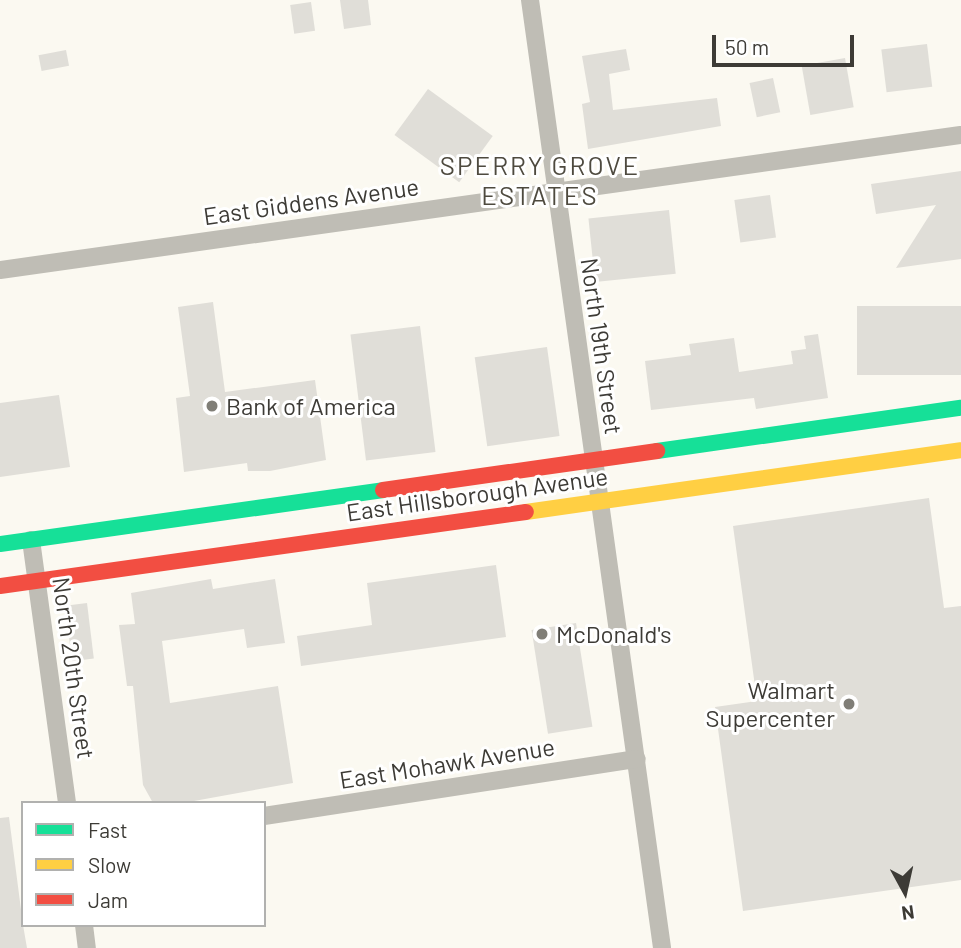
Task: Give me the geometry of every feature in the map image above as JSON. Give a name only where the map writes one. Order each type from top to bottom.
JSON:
[{"type":"main road","name":"East Hillsborough Avenue","points":[[0,544],[961,408]]},
{"type":"main road","name":"East Hillsborough Avenue","points":[[0,586],[961,450]]},
{"type":"street","name":"North 19th Street","points":[[530,0],[592,459],[602,500],[662,948]]},
{"type":"street","name":"East Giddens Avenue","points":[[0,270],[961,135]]},
{"type":"street","name":"North 20th Street","points":[[31,540],[67,801]]},
{"type":"street","name":"East Mohawk Avenue","points":[[266,816],[637,759]]},
{"type":"street","points":[[84,927],[87,948]]},
{"type":"building","points":[[340,0],[368,0],[371,25],[344,29]]},
{"type":"building","points":[[311,2],[315,31],[294,34],[290,5]]},
{"type":"building","points":[[927,44],[932,87],[887,92],[881,50]]},
{"type":"building","points":[[626,49],[630,70],[609,74],[613,110],[717,98],[721,126],[588,149],[582,104],[590,102],[582,56]]},
{"type":"building","points":[[66,50],[69,66],[42,71],[39,55]]},
{"type":"building","points":[[845,58],[854,107],[810,115],[802,66]]},
{"type":"building","points":[[773,78],[780,112],[757,117],[750,83]]},
{"type":"building","points":[[428,89],[493,136],[459,182],[394,135]]},
{"type":"building","points":[[961,171],[961,259],[896,268],[936,205],[876,214],[871,184]]},
{"type":"building","points":[[770,195],[776,238],[740,243],[734,200]]},
{"type":"building","points":[[669,210],[676,274],[595,282],[588,218]]},
{"type":"building","points":[[213,302],[225,392],[315,380],[326,460],[270,471],[248,471],[247,463],[184,472],[176,398],[190,396],[178,307]]},
{"type":"building","points":[[857,306],[961,306],[961,375],[857,375]]},
{"type":"building","points":[[420,326],[435,452],[366,461],[351,335]]},
{"type":"building","points":[[818,334],[828,398],[756,409],[754,398],[651,410],[645,361],[691,355],[689,344],[734,338],[739,372],[793,364],[791,351],[806,349],[804,336]]},
{"type":"building","points":[[547,347],[560,436],[487,446],[475,357]]},
{"type":"building","points":[[59,395],[70,467],[0,477],[0,403]]},
{"type":"building","name":"Walmart Supercenter","points":[[929,498],[944,608],[961,606],[961,880],[743,911],[715,707],[757,701],[733,526]]},
{"type":"building","points":[[496,565],[506,637],[301,666],[297,636],[372,625],[367,583]]},
{"type":"building","points":[[211,579],[213,589],[275,579],[285,643],[247,648],[244,629],[162,641],[170,703],[278,686],[293,783],[194,801],[152,801],[143,785],[133,686],[127,686],[119,625],[135,624],[131,593]]},
{"type":"building","points":[[87,603],[94,659],[72,661],[65,606]]},
{"type":"building","points":[[576,623],[592,727],[548,734],[532,630]]},
{"type":"building","points":[[9,817],[21,927],[23,927],[27,948],[0,948],[0,818]]},
{"type":"traffic: fast","points":[[657,451],[961,408]]},
{"type":"traffic: fast","points":[[0,544],[383,490]]},
{"type":"traffic: slow","points":[[526,512],[961,450]]},
{"type":"traffic: jam","points":[[383,490],[657,451]]},
{"type":"traffic: jam","points":[[0,586],[526,512]]},
{"type":"place","name":"Bank of America","points":[[212,406]]},
{"type":"place","name":"McDonald's","points":[[542,634]]},
{"type":"place","name":"Walmart Supercenter","points":[[849,704]]},
{"type":"district","name":"SPERRY GROVE ESTATES","points":[[540,180]]}]
